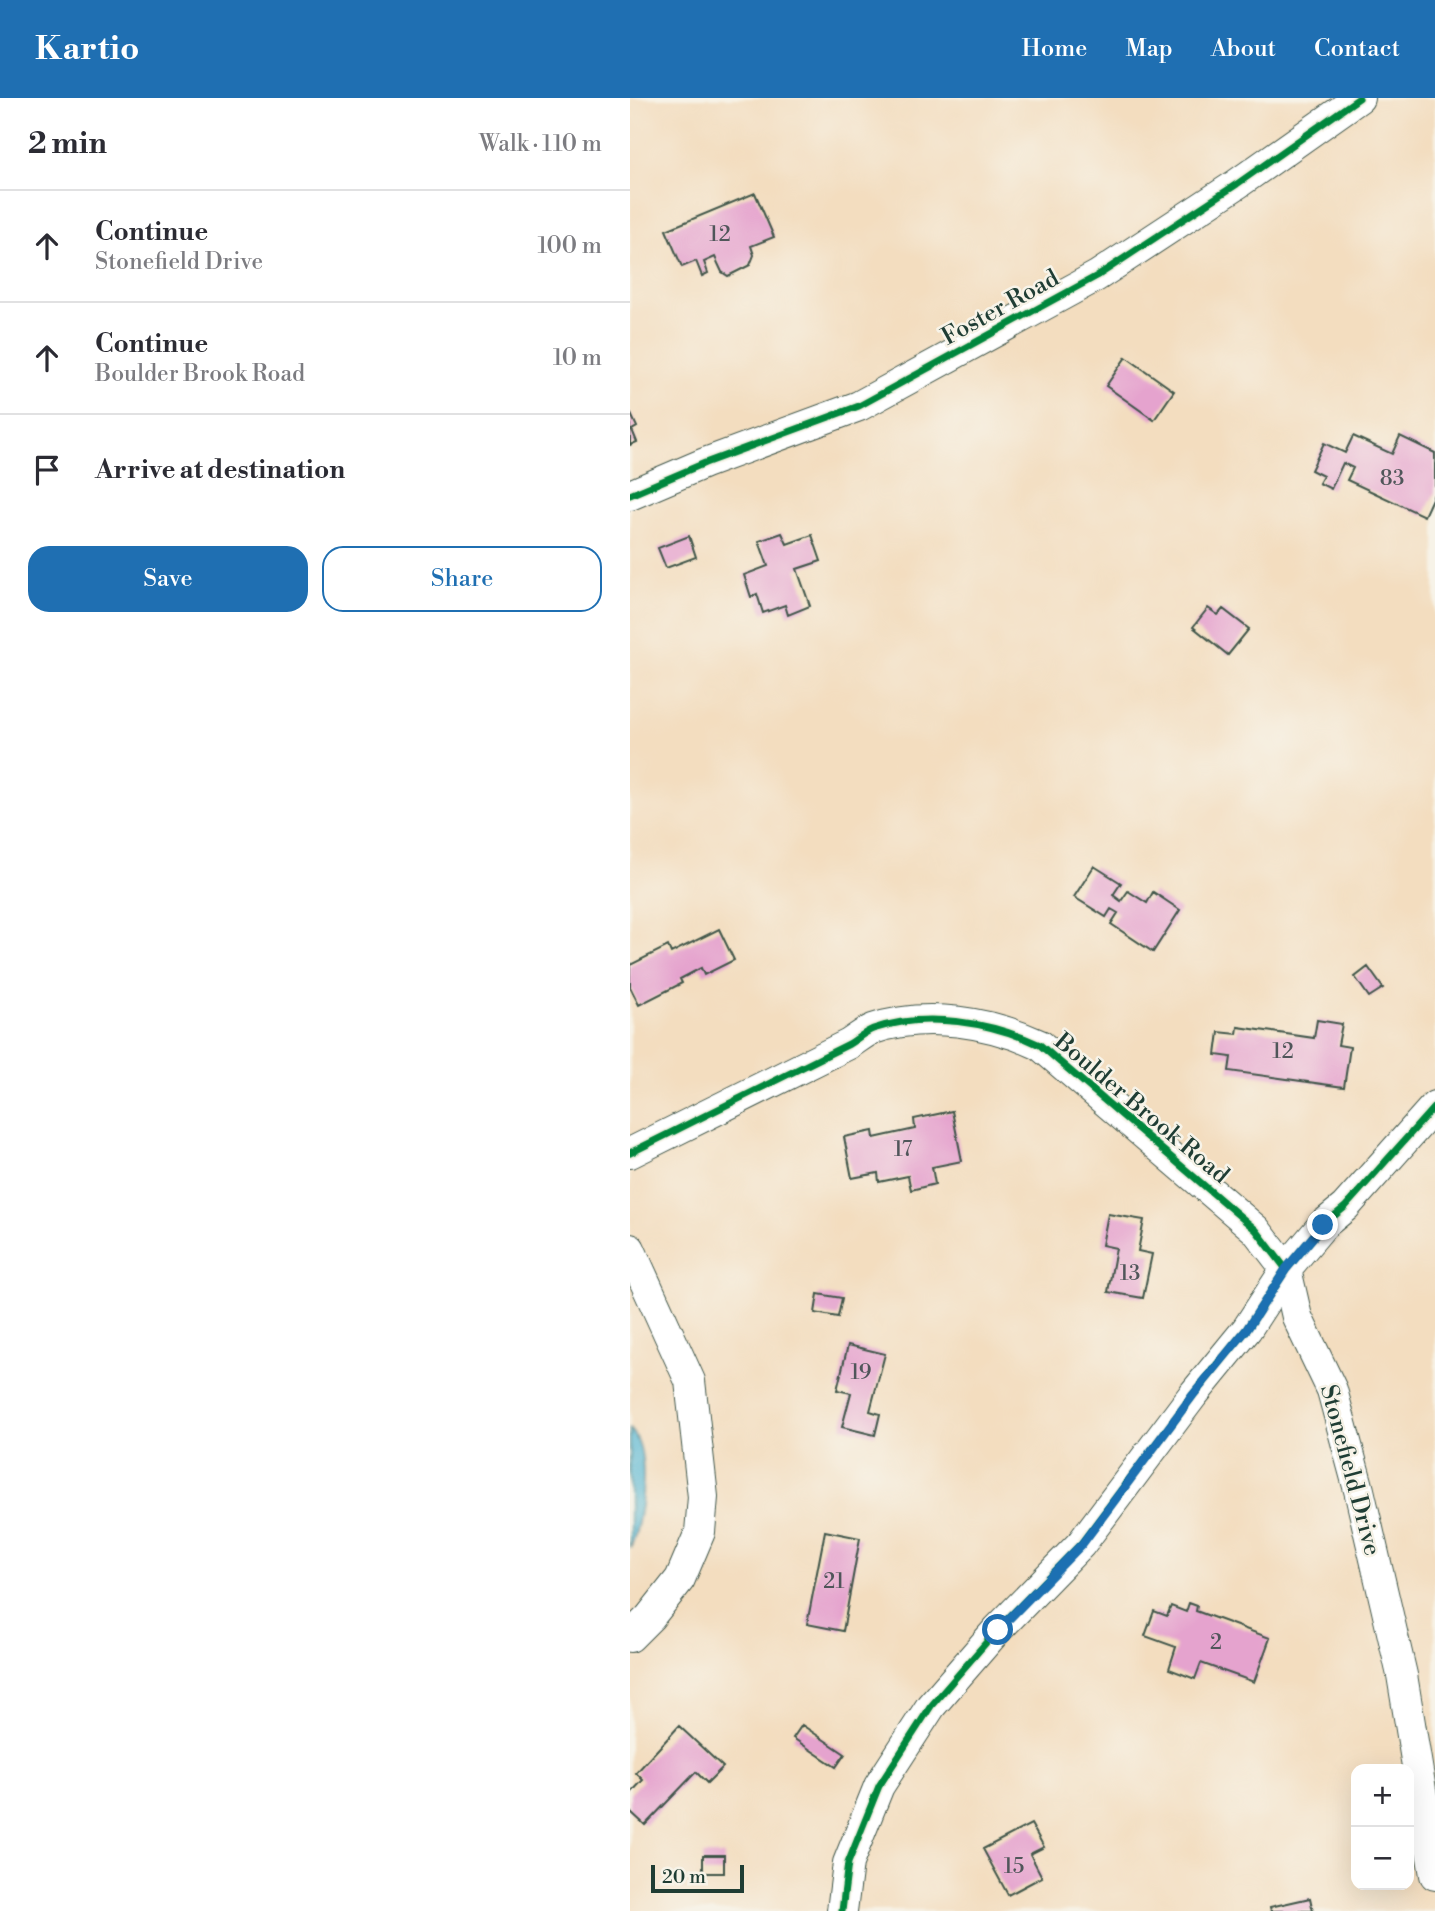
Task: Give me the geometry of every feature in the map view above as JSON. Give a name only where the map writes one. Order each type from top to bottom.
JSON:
[{"type":"street","name":"Foster Road","points":[[630,495],[705,463],[859,406],[1097,276],[1237,184],[1359,98]]},
{"type":"street","name":"Boulder Brook Road","points":[[630,1153],[872,1030],[938,1020],[965,1024],[1014,1033],[1040,1045],[1256,1230],[1286,1269]]},
{"type":"street","points":[[842,1911],[848,1863],[879,1786],[931,1706],[1016,1610],[1082,1544],[1193,1395],[1247,1329],[1286,1269],[1323,1225],[1345,1207],[1435,1106]]},
{"type":"street","points":[[630,1249],[690,1381],[703,1497],[700,1532],[680,1579],[650,1618],[630,1637]]},
{"type":"street","name":"Stonefield Drive","points":[[1286,1269],[1297,1317],[1332,1390],[1359,1490],[1402,1675],[1435,1875]]},
{"type":"water","points":[[630,1429],[637,1439],[641,1453],[643,1487],[638,1522],[630,1548]]},
{"type":"building","points":[[755,193],[774,237],[751,246],[754,255],[750,265],[728,276],[722,272],[715,257],[704,262],[708,273],[702,276],[696,261],[682,267],[666,230]]},
{"type":"building","points":[[1126,357],[1174,391],[1154,420],[1106,386]]},
{"type":"building","points":[[630,412],[637,427],[632,430],[637,442],[630,445]]},
{"type":"building","points":[[1353,436],[1392,454],[1400,436],[1435,453],[1435,492],[1424,516],[1347,480],[1353,468],[1343,463],[1331,489],[1319,483],[1323,476],[1311,470],[1324,443],[1345,453]]},
{"type":"building","points":[[782,533],[787,544],[812,535],[821,561],[797,569],[810,606],[788,615],[785,605],[763,613],[757,594],[751,597],[744,575],[768,566],[759,541]]},
{"type":"building","points":[[689,536],[696,557],[666,568],[658,548]]},
{"type":"building","points":[[1208,608],[1218,615],[1223,609],[1249,629],[1228,655],[1193,627]]},
{"type":"building","points":[[1094,866],[1121,883],[1113,895],[1121,901],[1128,891],[1147,903],[1153,892],[1180,910],[1153,952],[1111,924],[1118,913],[1111,909],[1106,917],[1074,897]]},
{"type":"building","points":[[719,929],[734,960],[704,975],[701,968],[680,979],[682,983],[639,1005],[630,987],[630,965],[668,946],[671,953]]},
{"type":"building","points":[[1368,967],[1383,988],[1369,997],[1355,977]]},
{"type":"building","points":[[1317,1020],[1342,1024],[1338,1045],[1350,1047],[1344,1087],[1229,1071],[1231,1057],[1216,1055],[1219,1032],[1237,1034],[1238,1027],[1314,1038]]},
{"type":"building","points":[[952,1111],[962,1161],[932,1167],[935,1184],[911,1190],[908,1176],[879,1182],[878,1173],[852,1178],[844,1137],[873,1131],[874,1138],[915,1129],[914,1119]]},
{"type":"building","points":[[1108,1214],[1144,1220],[1138,1251],[1152,1254],[1143,1298],[1108,1292],[1116,1248],[1102,1245]]},
{"type":"building","points":[[818,1294],[842,1298],[838,1317],[815,1313]]},
{"type":"building","points":[[848,1345],[885,1354],[870,1411],[880,1414],[875,1435],[842,1427],[851,1393],[837,1390]]},
{"type":"building","points":[[825,1531],[860,1538],[843,1631],[807,1624]]},
{"type":"building","points":[[1189,1603],[1197,1606],[1196,1611],[1270,1638],[1254,1682],[1201,1663],[1195,1679],[1169,1669],[1176,1647],[1145,1636],[1154,1611],[1167,1616],[1171,1606],[1186,1612]]},
{"type":"building","points":[[802,1725],[845,1754],[836,1767],[793,1738]]},
{"type":"building","points":[[679,1726],[723,1767],[707,1783],[696,1772],[645,1825],[630,1811],[630,1794],[643,1780],[636,1773]]},
{"type":"building","points":[[1031,1824],[1044,1847],[1030,1854],[1042,1877],[1008,1895],[983,1849]]},
{"type":"building","points":[[703,1855],[724,1855],[724,1873],[703,1873]]},
{"type":"building","points":[[1310,1898],[1313,1911],[1271,1911],[1270,1907]]},
{"type":"cycle path","points":[[630,495],[705,463],[859,406],[1097,276],[1237,184],[1359,98]]},
{"type":"cycle path","points":[[630,1153],[849,1044],[873,1029],[893,1024],[936,1020],[980,1025],[1040,1045],[1256,1230],[1286,1269],[1323,1225],[1345,1207],[1435,1106]]},
{"type":"cycle path","points":[[842,1911],[848,1863],[879,1786],[931,1706],[997,1630],[1081,1544],[1193,1395],[1247,1329],[1286,1269]]},
{"type":"route","points":[[998,1630],[1082,1544],[1193,1395],[1247,1329],[1286,1269],[1323,1225]]}]
